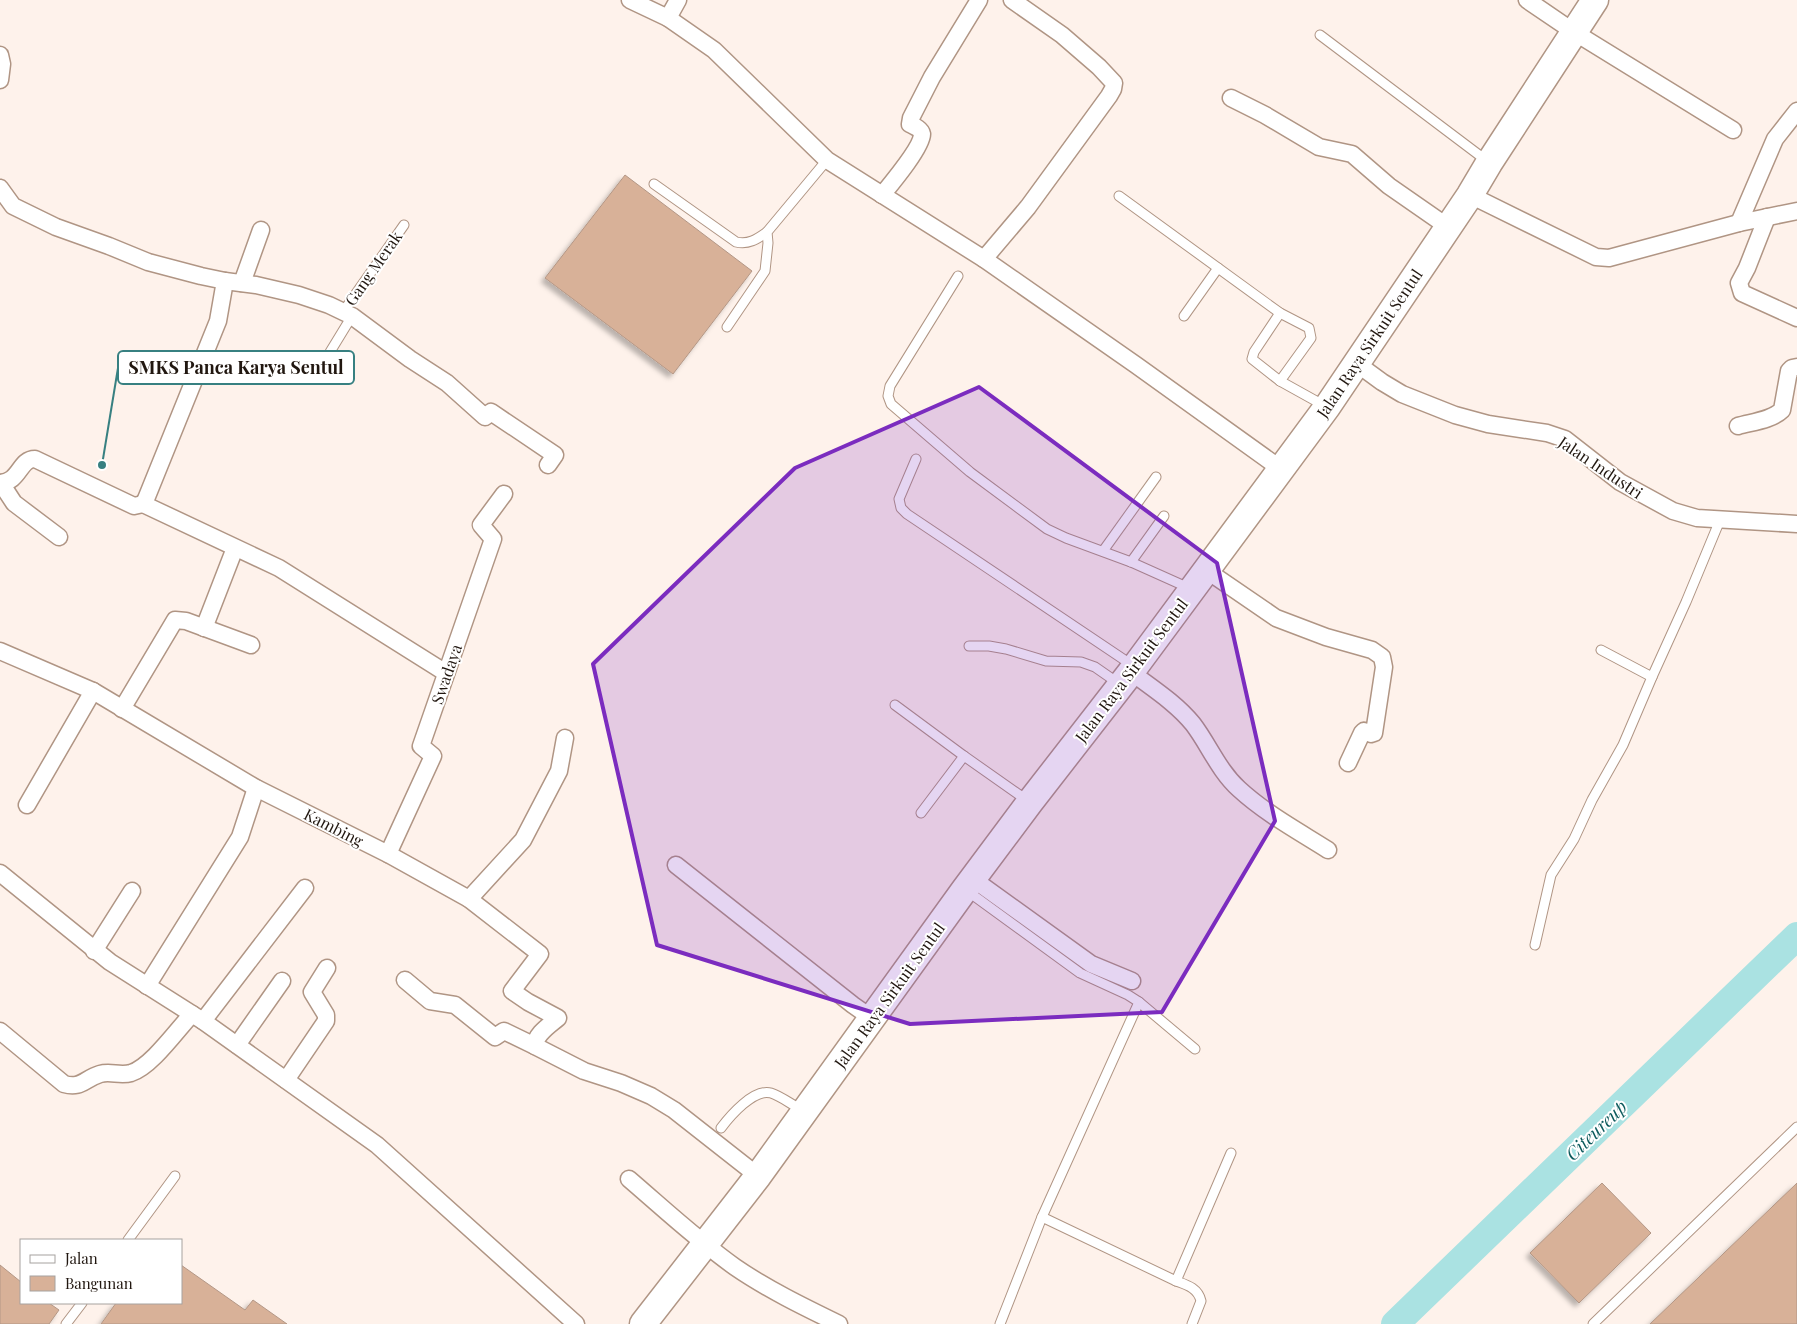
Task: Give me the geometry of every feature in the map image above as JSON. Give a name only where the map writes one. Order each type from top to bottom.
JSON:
[{"type":"main road","name":"Jalan Raya Sirkuit Sentul","points":[[643,1324],[758,1176],[969,884],[1129,675],[1327,407],[1470,195],[1595,0]]},
{"type":"street","points":[[630,0],[668,18],[723,58],[827,160],[984,259],[1281,470]]},
{"type":"street","points":[[668,18],[678,0]]},
{"type":"street","points":[[882,195],[908,161],[920,140],[922,134],[920,130],[910,124],[910,118],[932,76],[979,0]]},
{"type":"street","points":[[984,259],[1034,199],[1109,96],[1114,83],[1100,67],[1062,35],[1012,0]]},
{"type":"street","points":[[1527,0],[1574,32],[1733,130]]},
{"type":"street","points":[[0,56],[2,72],[0,80]]},
{"type":"street","points":[[1231,98],[1257,110],[1319,147],[1352,154],[1390,186],[1448,227]]},
{"type":"street","points":[[1739,223],[1775,139],[1797,112]]},
{"type":"street","points":[[0,188],[13,206],[56,227],[148,262],[201,276],[299,295],[329,305],[347,314],[447,383],[484,417],[491,412],[554,455],[548,466]]},
{"type":"street","points":[[1470,195],[1596,257],[1602,258],[1609,258],[1739,223],[1797,211]]},
{"type":"street","points":[[1767,217],[1739,283],[1740,289],[1742,293],[1797,318]]},
{"type":"street","points":[[242,283],[261,230]]},
{"type":"street","points":[[143,504],[218,321],[225,281]]},
{"type":"street","name":"Jalan Industri","points":[[1356,363],[1402,394],[1456,415],[1480,423],[1547,433],[1565,439],[1620,482],[1666,508],[1697,518],[1797,524]]},
{"type":"street","points":[[1738,426],[1772,416],[1782,410],[1789,372],[1792,368],[1797,367]]},
{"type":"street","points":[[58,537],[14,504],[1,483],[17,476],[26,462],[35,459],[134,506],[143,504],[279,568],[446,673]]},
{"type":"street","name":"Swadaya","points":[[388,854],[433,756],[420,746],[493,539],[481,525],[504,494]]},
{"type":"street","points":[[204,628],[235,548]]},
{"type":"street","points":[[1199,580],[1286,623],[1372,650],[1382,657],[1384,667],[1374,733],[1370,734],[1364,731],[1362,733],[1348,763]]},
{"type":"street","points":[[122,709],[172,623],[178,619],[251,644]]},
{"type":"street","name":"Kambing","points":[[0,651],[93,691],[256,788],[388,854],[469,899],[540,954],[512,991],[558,1018],[540,1033],[535,1046]]},
{"type":"street","points":[[1129,675],[1168,700],[1192,723],[1216,761],[1238,789],[1266,810],[1328,850]]},
{"type":"street","points":[[27,805],[93,691]]},
{"type":"street","points":[[469,899],[523,840],[559,772],[565,738]]},
{"type":"street","points":[[147,986],[240,837],[256,788]]},
{"type":"street","points":[[676,865],[873,1019]]},
{"type":"street","points":[[0,873],[94,951],[237,1044],[377,1145],[576,1324]]},
{"type":"street","points":[[969,884],[1091,964],[1132,980]]},
{"type":"street","points":[[0,1031],[64,1084],[71,1086],[79,1085],[100,1074],[124,1074],[139,1070],[197,1017],[305,888]]},
{"type":"street","points":[[94,951],[132,891]]},
{"type":"street","points":[[286,1080],[326,1021],[326,1014],[312,992],[327,968]]},
{"type":"street","points":[[405,980],[430,1001],[455,1005],[495,1037],[504,1031],[584,1071],[621,1083],[651,1096],[674,1110],[758,1176]]},
{"type":"street","points":[[237,1044],[282,981]]},
{"type":"street","points":[[629,1179],[706,1245],[764,1286],[839,1324]]},
{"type":"lane","points":[[1320,35],[1489,163]]},
{"type":"lane","points":[[654,184],[736,242],[752,242],[767,232],[827,160]]},
{"type":"lane","points":[[1119,196],[1280,312],[1309,328],[1311,335],[1280,381]]},
{"type":"lane","name":"Gang Merak","points":[[330,352],[347,314],[404,225]]},
{"type":"lane","points":[[727,327],[765,272],[768,243],[767,232]]},
{"type":"lane","points":[[1184,316],[1218,268]]},
{"type":"lane","points":[[958,276],[892,382],[889,391],[891,404],[970,472],[1047,529],[1066,538],[1132,562],[1199,580]]},
{"type":"lane","points":[[1280,312],[1252,357],[1254,361],[1280,381],[1327,407]]},
{"type":"lane","points":[[916,459],[899,499],[901,508],[906,514],[1129,675]]},
{"type":"lane","points":[[1103,551],[1156,477]]},
{"type":"lane","points":[[1132,562],[1164,516]]},
{"type":"lane","points":[[1535,945],[1551,875],[1574,840],[1592,800],[1624,745],[1720,520]]},
{"type":"lane","points":[[969,646],[1006,648],[1046,661],[1081,662],[1095,668],[1129,675]]},
{"type":"lane","points":[[1601,650],[1652,677]]},
{"type":"lane","points":[[895,705],[1030,802]]},
{"type":"lane","points":[[921,813],[964,756]]},
{"type":"lane","points":[[969,884],[1080,973],[1139,1002],[1196,1048]]},
{"type":"lane","points":[[1000,1324],[1042,1217],[1139,1002]]},
{"type":"lane","points":[[721,1128],[753,1096],[763,1092],[771,1093],[805,1112]]},
{"type":"lane","points":[[1593,1324],[1797,1127]]},
{"type":"lane","points":[[1176,1281],[1231,1153]]},
{"type":"lane","points":[[129,1239],[175,1176]]},
{"type":"lane","points":[[1042,1217],[1176,1281],[1191,1286],[1201,1301],[1192,1324]]},
{"type":"lane","points":[[66,1324],[81,1304]]},
{"type":"highlighted area","points":[[979,387],[1217,563],[1275,821],[1162,1012],[910,1024],[657,945],[593,664],[795,468]]},
{"type":"building","points":[[625,175],[752,271],[673,374],[545,278]]},
{"type":"building","points":[[1602,1183],[1651,1233],[1579,1303],[1530,1253]]},
{"type":"building","points":[[1797,1183],[1797,1324],[1650,1324]]},
{"type":"building","points":[[0,1265],[20,1281],[20,1304],[50,1304],[59,1310],[49,1324],[0,1324]]},
{"type":"building","points":[[182,1266],[245,1310],[253,1300],[287,1324],[101,1324],[115,1304],[182,1304]]},
{"type":"waterway","name":"Citeureup","points":[[1395,1324],[1797,936]]},
{"type":"place","name":"SMKS Panca Karya Sentul","points":[[102,465]]}]
